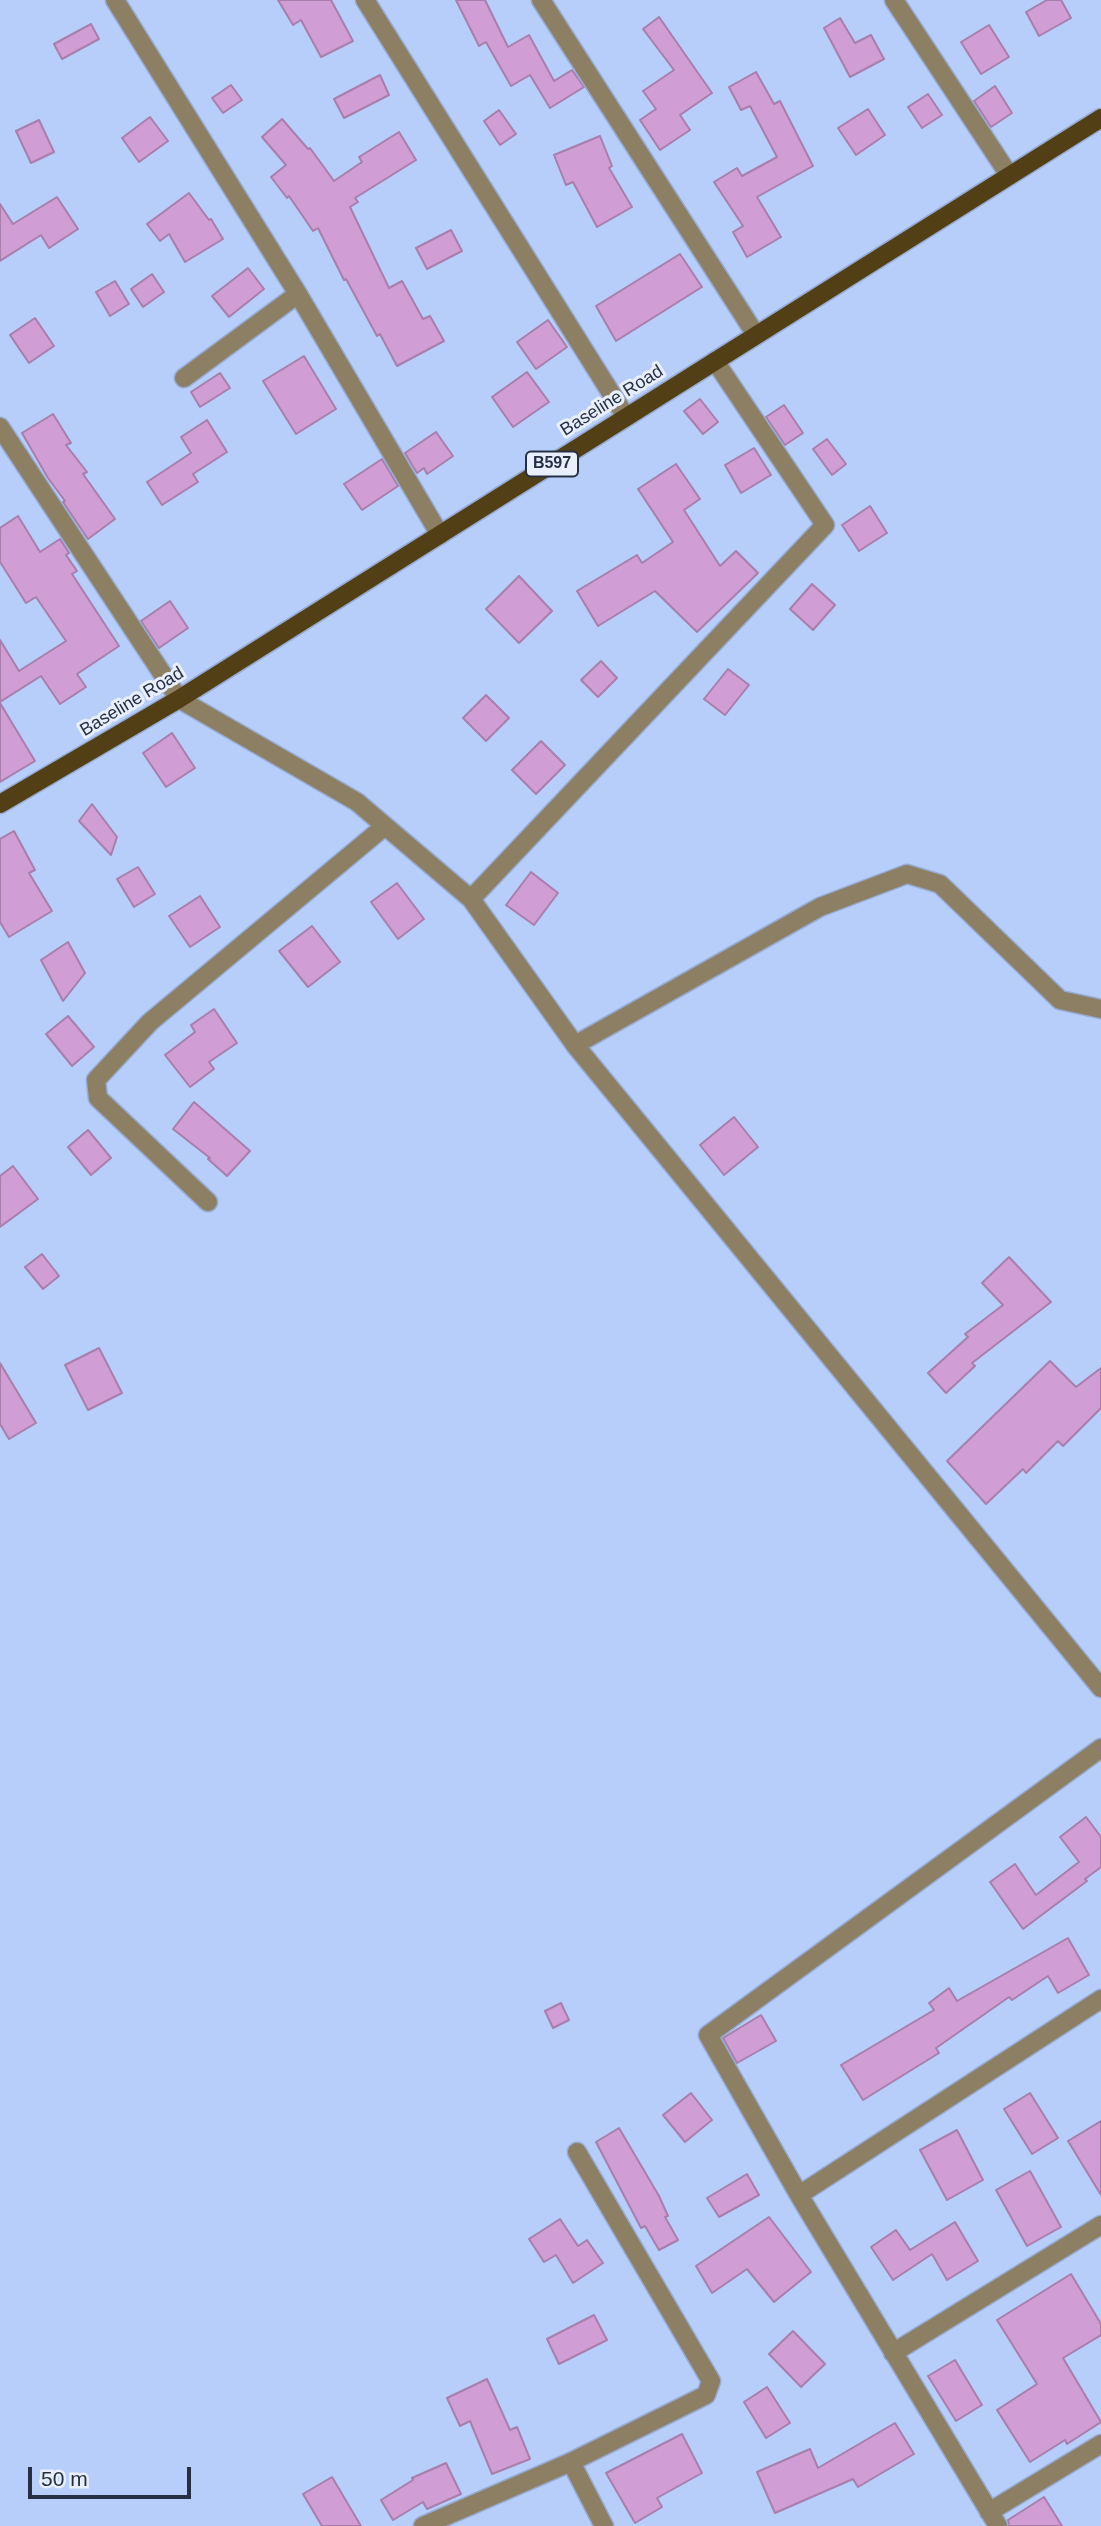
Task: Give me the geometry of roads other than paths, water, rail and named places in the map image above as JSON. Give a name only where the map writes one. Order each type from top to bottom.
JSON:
[{"type":"main road","name":"Baseline Road","points":[[0,804],[179,699],[1101,118]]},
{"type":"street","points":[[115,0],[298,294],[440,535]]},
{"type":"street","points":[[365,0],[626,417]]},
{"type":"street","points":[[541,0],[756,335]]},
{"type":"street","points":[[894,0],[1009,176]]},
{"type":"street","points":[[184,378],[298,294]]},
{"type":"street","points":[[471,899],[825,525],[715,361]]},
{"type":"street","points":[[0,427],[179,699],[357,802],[471,899],[575,1045],[1099,1680]]},
{"type":"street","points":[[208,1202],[98,1098],[96,1080],[150,1022],[385,825]]},
{"type":"street","points":[[575,1045],[820,907],[907,874],[940,884],[1060,1000],[1101,1009]]},
{"type":"street","points":[[1101,1748],[708,2035],[799,2195],[993,2519],[1101,2444]]},
{"type":"street","points":[[799,2195],[1101,1999]]},
{"type":"street","points":[[423,2526],[571,2462],[706,2395],[711,2382],[577,2152]]},
{"type":"street","points":[[893,2353],[1101,2225]]},
{"type":"street","points":[[571,2462],[604,2526]]}]
